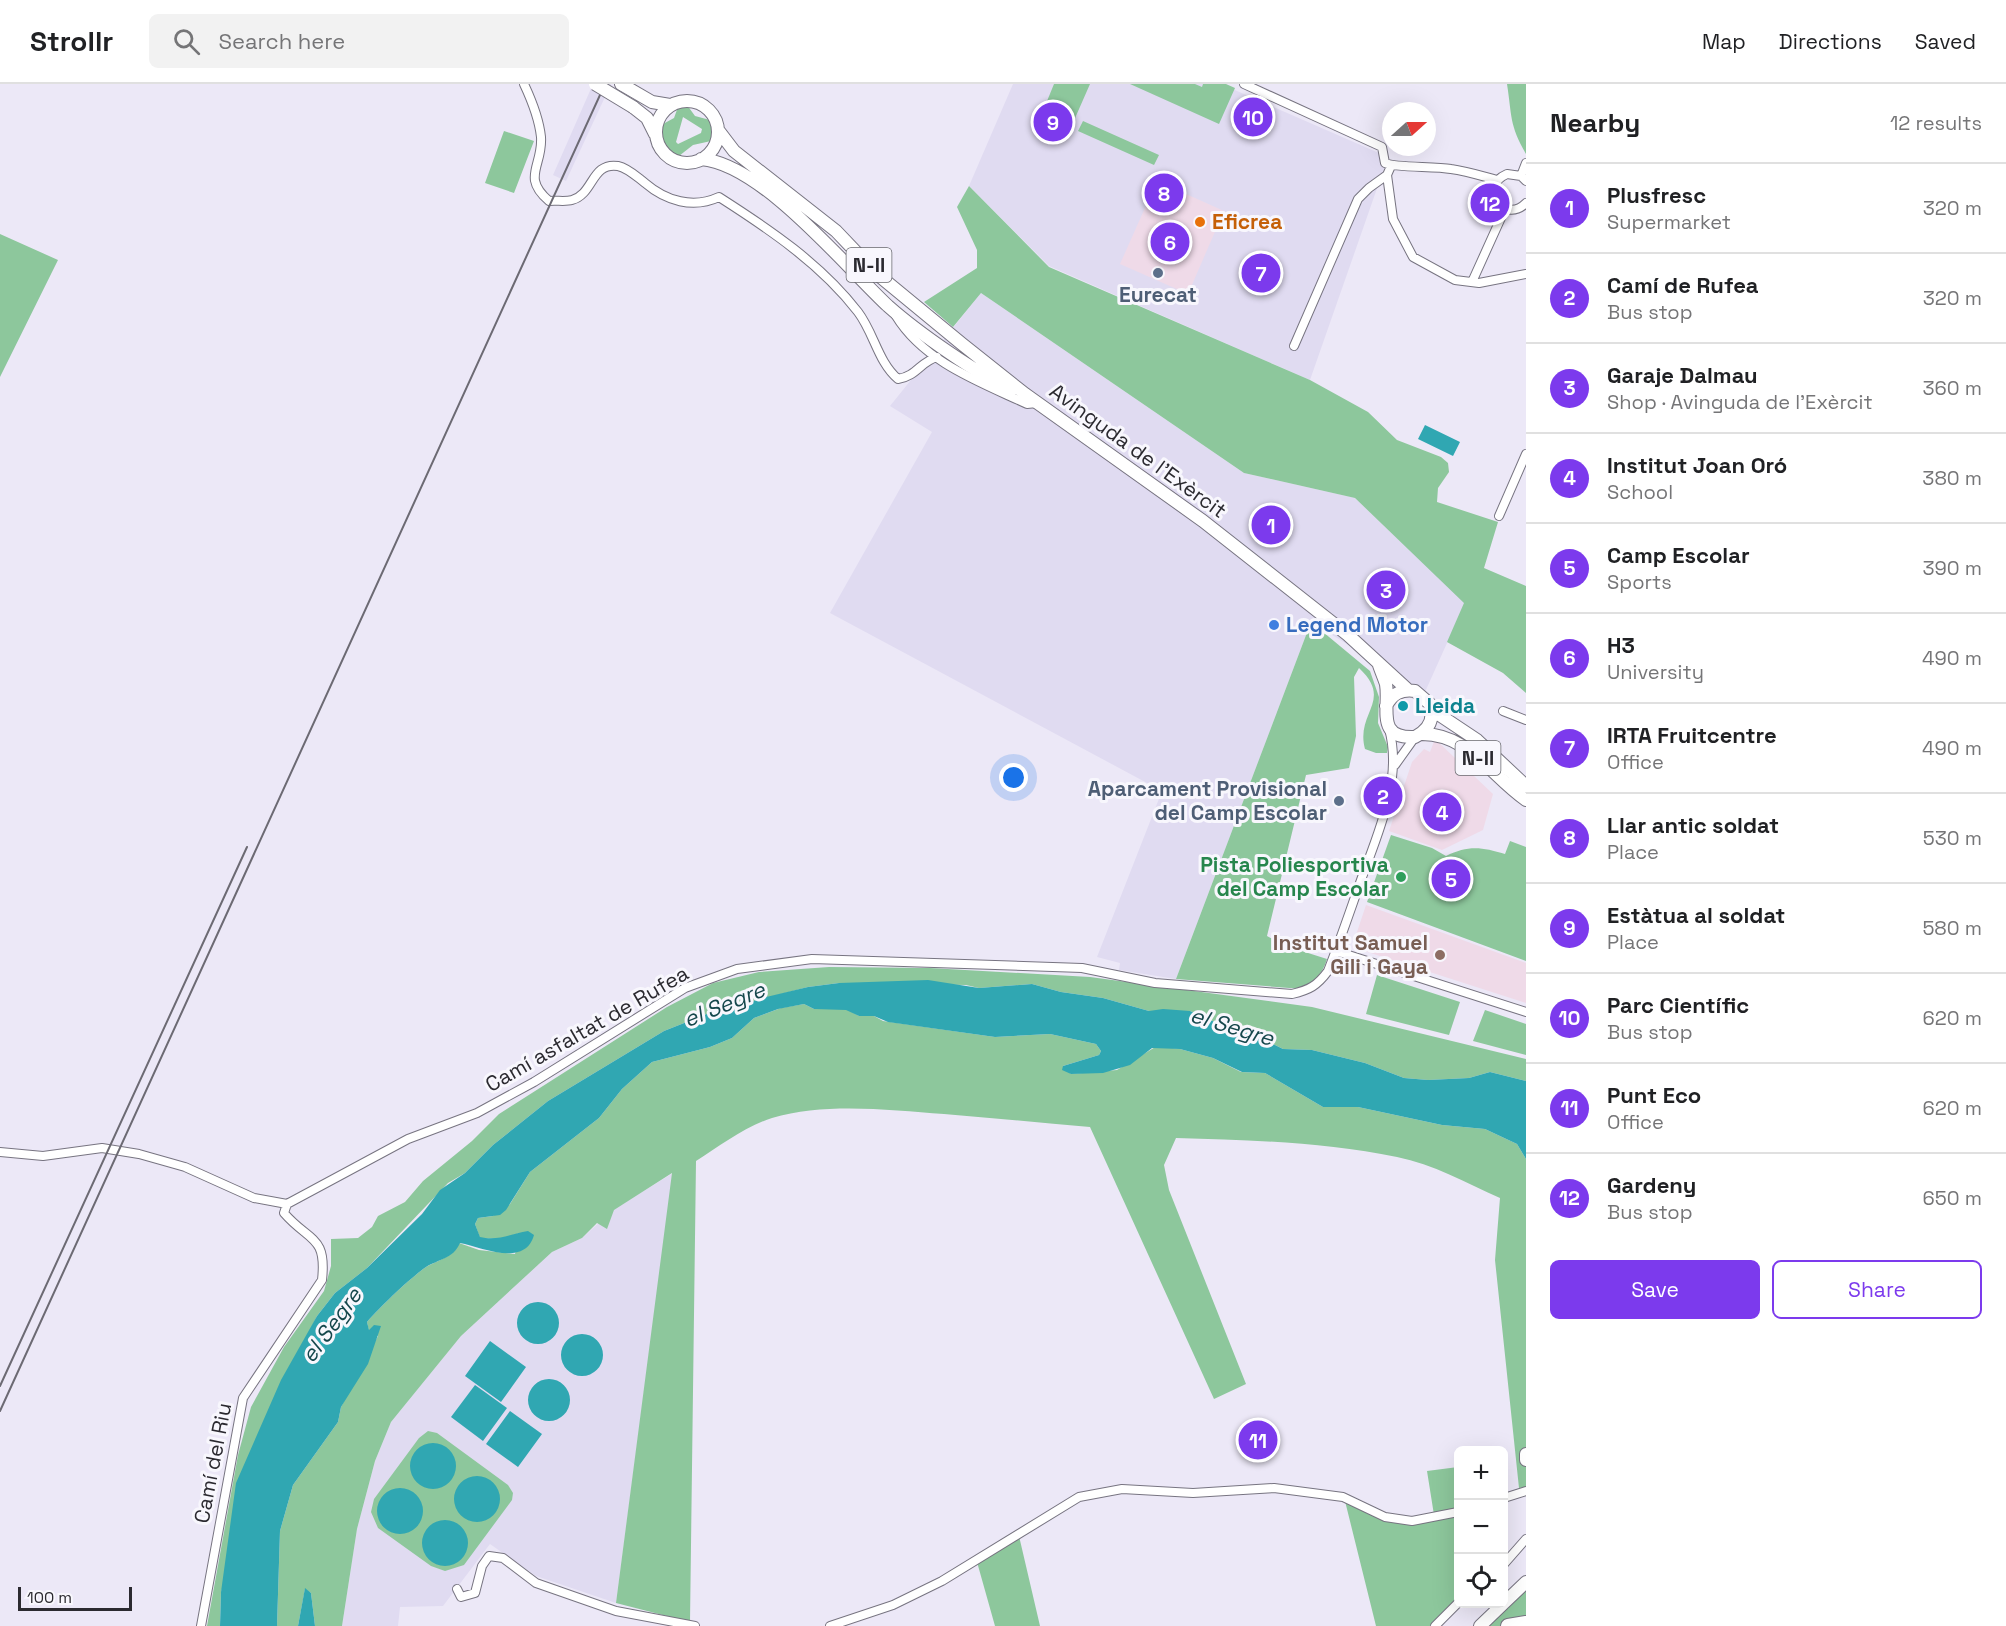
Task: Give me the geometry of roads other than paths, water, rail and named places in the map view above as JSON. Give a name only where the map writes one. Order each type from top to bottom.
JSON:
[{"type":"highway","points":[[1508,1626],[1526,1623]]},
{"type":"main road","name":"N-II","points":[[596,84],[647,118],[660,148],[670,158],[683,163],[701,159]]},
{"type":"main road","name":"N-II","points":[[621,84],[655,103],[670,105],[682,101],[701,104],[714,117],[718,130]]},
{"type":"main road","points":[[656,135],[657,120],[670,105]]},
{"type":"main road","points":[[701,159],[714,147],[718,130]]},
{"type":"main road","name":"Avinguda de l'Exèrcit","points":[[718,130],[731,148],[836,231],[901,295],[1025,394]]},
{"type":"main road","name":"Avinguda de l'Exèrcit","points":[[701,159],[726,164],[765,190],[807,225],[890,308],[934,341],[994,380],[1039,402],[1203,521],[1348,634],[1408,690]]},
{"type":"main road","points":[[1379,664],[1386,685],[1385,717],[1389,727]]},
{"type":"main road","name":"N-II","points":[[1408,690],[1421,694],[1432,710],[1477,740],[1525,782]]},
{"type":"main road","points":[[1386,706],[1395,695],[1408,690]]},
{"type":"main road","name":"N-II","points":[[1418,735],[1432,719],[1432,710]]},
{"type":"main road","name":"N-II","points":[[1389,727],[1396,734],[1448,736],[1461,743],[1526,800]]},
{"type":"main road","points":[[1526,1454],[1526,1460]]},
{"type":"main road","points":[[1508,1598],[1526,1582]]},
{"type":"main road","points":[[1480,1626],[1498,1608]]},
{"type":"street","points":[[524,84],[536,109],[541,135],[541,151],[533,180],[538,191],[549,201],[571,200],[579,196],[595,173],[607,165],[620,166],[663,196],[680,202],[709,201],[719,197],[778,234],[838,291],[858,312],[875,338],[885,365],[898,379],[914,375],[923,356],[921,347]]},
{"type":"street","points":[[1244,84],[1382,147],[1388,165],[1387,175],[1393,219],[1413,257],[1455,280],[1472,282],[1509,279],[1526,274]]},
{"type":"street","points":[[1388,165],[1453,169],[1497,180],[1507,174],[1523,178],[1526,162]]},
{"type":"street","points":[[1294,346],[1358,200],[1369,188],[1387,175]]},
{"type":"street","points":[[1497,180],[1493,197],[1505,209],[1516,210],[1526,203]]},
{"type":"street","points":[[1472,282],[1505,209]]},
{"type":"street","points":[[890,308],[902,326],[921,347],[1027,404],[1039,402]]},
{"type":"street","points":[[919,368],[937,357]]},
{"type":"street","points":[[1499,516],[1526,454]]},
{"type":"street","points":[[1503,711],[1526,720]]},
{"type":"street","points":[[1389,727],[1394,746],[1394,767],[1380,828],[1336,951],[1526,1012]]},
{"type":"street","points":[[1394,767],[1418,735]]},
{"type":"street","name":"Camí asfaltat de Rufea","points":[[287,1203],[408,1139],[477,1113],[534,1082],[686,988],[737,969],[813,959],[1082,968],[1155,983],[1292,994],[1318,984],[1328,971],[1336,951]]},
{"type":"street","points":[[0,1152],[42,1156],[102,1148],[129,1152],[185,1167],[254,1197],[287,1203]]},
{"type":"street","name":"Camí del Riu","points":[[201,1626],[243,1398],[322,1280],[325,1259],[314,1236],[296,1227],[284,1214],[287,1203]]},
{"type":"street","points":[[830,1626],[893,1605],[942,1581],[1079,1497],[1122,1489],[1193,1493],[1274,1488],[1343,1497],[1385,1517],[1412,1521],[1454,1513]]},
{"type":"street","points":[[1508,1496],[1526,1491]]},
{"type":"street","points":[[1508,1559],[1526,1539]]},
{"type":"street","points":[[457,1589],[461,1597],[475,1593],[482,1566],[489,1556],[503,1558],[536,1583],[616,1611],[696,1626]]},
{"type":"street","points":[[1435,1626],[1454,1607]]},
{"type":"water","points":[[1425,425],[1460,442],[1453,456],[1418,439]]},
{"type":"water","name":"el Segre","points":[[928,980],[979,988],[1032,984],[1061,992],[1103,998],[1149,1011],[1163,1009],[1190,1011],[1226,1027],[1257,1036],[1283,1049],[1312,1050],[1365,1063],[1404,1078],[1428,1080],[1469,1078],[1490,1072],[1526,1081],[1526,1159],[1517,1144],[1485,1129],[1442,1125],[1358,1107],[1323,1107],[1265,1073],[1242,1072],[1213,1058],[1180,1049],[1152,1048],[1130,1065],[1103,1073],[1071,1074],[1062,1070],[1063,1066],[1099,1055],[1101,1051],[1096,1044],[1050,1034],[995,1037],[888,1022],[874,1016],[859,1016],[846,1010],[814,1009],[804,1004],[778,1009],[754,1018],[732,1038],[710,1047],[652,1062],[622,1089],[599,1118],[530,1172],[506,1210],[500,1215],[478,1218],[475,1224],[480,1237],[498,1238],[528,1231],[534,1235],[529,1245],[522,1251],[502,1253],[460,1243],[450,1256],[426,1267],[412,1278],[367,1322],[369,1330],[374,1325],[381,1326],[368,1364],[341,1407],[338,1422],[293,1485],[280,1531],[277,1626],[220,1626],[221,1592],[236,1483],[281,1380],[317,1316],[335,1293],[367,1268],[422,1214],[440,1190],[465,1173],[493,1145],[548,1101],[664,1031],[712,1012],[735,1010],[758,999],[808,987],[839,983]]},
{"type":"water","points":[[538,1302],[546,1303],[553,1308],[558,1315],[558,1331],[553,1338],[546,1343],[538,1344],[530,1343],[523,1338],[518,1331],[517,1323],[518,1315],[523,1308],[530,1303]]},
{"type":"water","points":[[582,1334],[590,1335],[597,1340],[602,1347],[602,1363],[597,1370],[590,1375],[582,1376],[574,1375],[567,1370],[562,1363],[561,1355],[562,1347],[567,1340],[574,1335]]},
{"type":"water","points":[[490,1341],[526,1367],[501,1402],[465,1376]]},
{"type":"water","points":[[549,1379],[557,1380],[564,1385],[569,1392],[569,1408],[564,1415],[557,1420],[549,1421],[541,1420],[534,1415],[529,1408],[528,1400],[529,1392],[534,1385],[541,1380]]},
{"type":"water","points":[[475,1385],[507,1408],[483,1441],[451,1417]]},
{"type":"water","points":[[510,1411],[542,1434],[518,1467],[486,1444]]},
{"type":"water","points":[[433,1443],[442,1444],[449,1450],[455,1457],[455,1475],[449,1482],[442,1488],[433,1489],[424,1488],[417,1482],[411,1475],[410,1466],[411,1457],[417,1450],[424,1444]]},
{"type":"water","points":[[477,1476],[486,1477],[493,1483],[499,1490],[499,1508],[493,1515],[486,1521],[477,1522],[468,1521],[461,1515],[455,1508],[454,1499],[455,1490],[461,1483],[468,1477]]},
{"type":"water","points":[[400,1488],[409,1489],[416,1495],[422,1502],[422,1520],[416,1527],[409,1533],[400,1534],[391,1533],[384,1527],[378,1520],[377,1511],[378,1502],[384,1495],[391,1489]]},
{"type":"water","points":[[445,1520],[454,1521],[461,1527],[467,1534],[467,1552],[461,1559],[454,1565],[445,1566],[436,1565],[429,1559],[423,1552],[422,1543],[423,1534],[429,1527],[436,1521]]},
{"type":"water","points":[[305,1588],[311,1593],[315,1626],[298,1626]]},
{"type":"railway","points":[[0,1411],[605,84]]},
{"type":"railway","points":[[0,1386],[247,847]]},
{"type":"place","name":"Parc Científic","points":[[1253,117]]},
{"type":"place","name":"Estàtua al soldat","points":[[1053,122]]},
{"type":"place","name":"Llar antic soldat","points":[[1164,193]]},
{"type":"place","name":"Gardeny","points":[[1490,203]]},
{"type":"place","name":"Eficrea","points":[[1200,222]]},
{"type":"place","name":"H3","points":[[1170,242]]},
{"type":"place","name":"Eurecat","points":[[1158,273]]},
{"type":"place","name":"IRTA Fruitcentre","points":[[1261,273]]},
{"type":"place","name":"Plusfresc","points":[[1271,525]]},
{"type":"place","name":"Garaje Dalmau","points":[[1386,590]]},
{"type":"place","name":"Legend Motor","points":[[1274,625]]},
{"type":"place","name":"Lleida","points":[[1403,706]]},
{"type":"place","name":"Camí de Rufea","points":[[1383,796]]},
{"type":"place","name":"Aparcament Provisional del Camp Escolar","points":[[1339,801]]},
{"type":"place","name":"Institut Joan Oró","points":[[1442,812]]},
{"type":"place","name":"Pista Poliesportiva del Camp Escolar","points":[[1401,877]]},
{"type":"place","name":"Camp Escolar","points":[[1451,879]]},
{"type":"place","name":"Institut Samuel Gili i Gaya","points":[[1440,955]]},
{"type":"place","name":"Punt Eco","points":[[1258,1440]]}]
